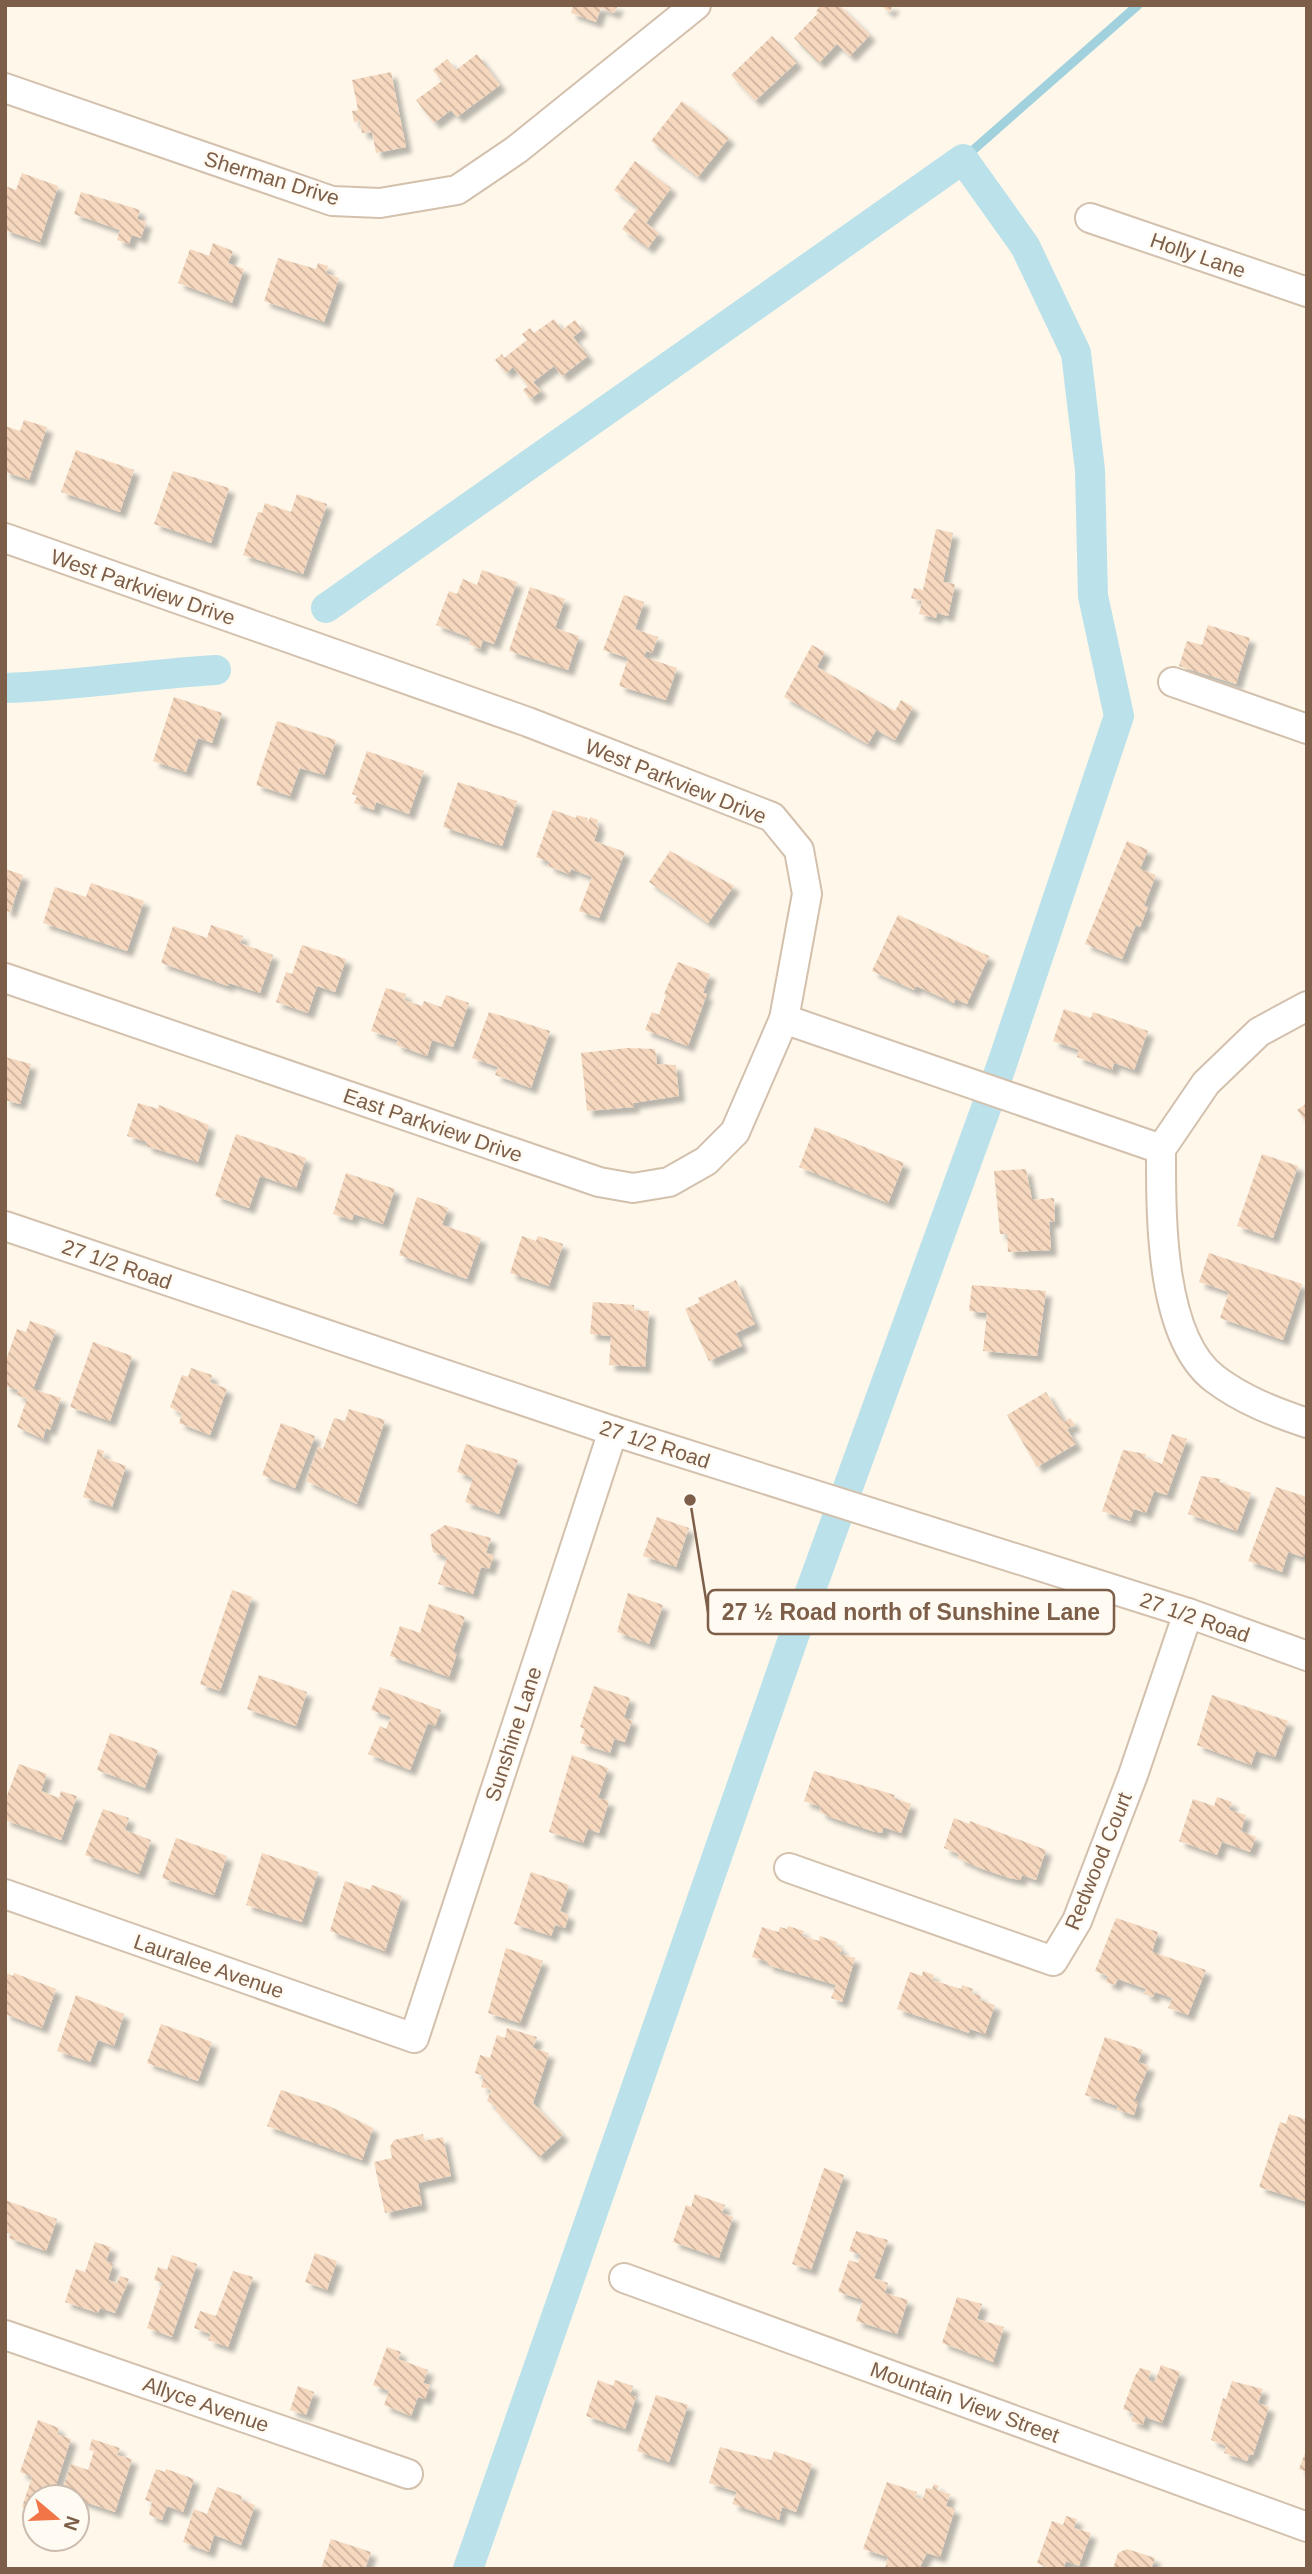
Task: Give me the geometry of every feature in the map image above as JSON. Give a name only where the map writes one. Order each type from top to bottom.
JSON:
[{"type":"street","name":"Sherman Drive","points":[[5,89],[332,201],[380,203],[457,190],[516,150],[696,5]]},
{"type":"street","name":"Holly Lane","points":[[1090,218],[1307,292]]},
{"type":"street","name":"West Parkview Drive","points":[[5,538],[528,722],[772,817],[799,850],[807,894],[785,1019]]},
{"type":"street","points":[[1173,682],[1307,729]]},
{"type":"street","name":"East Parkview Drive","points":[[5,978],[599,1182],[633,1188],[669,1182],[706,1161],[735,1132],[785,1019]]},
{"type":"street","points":[[1307,1006],[1259,1032],[1223,1066],[1206,1083],[1161,1149],[1161,1211],[1172,1304],[1186,1342],[1213,1378],[1262,1408],[1307,1423]]},
{"type":"street","points":[[785,1019],[1161,1149]]},
{"type":"street","name":"27 1/2 Road","points":[[5,1226],[613,1431],[1188,1613],[1307,1656]]},
{"type":"street","name":"Sunshine Lane","points":[[414,2038],[613,1431]]},
{"type":"street","name":"Redwood Court","points":[[789,1868],[1053,1961],[1077,1921],[1133,1775],[1188,1613]]},
{"type":"street","name":"Lauralee Avenue","points":[[5,1894],[414,2038]]},
{"type":"street","name":"Mountain View Street","points":[[624,2278],[1307,2526]]},
{"type":"street","name":"Allyce Avenue","points":[[5,2335],[408,2474]]},
{"type":"building","points":[[573,5],[618,5],[614,13],[601,8],[596,22],[571,13]]},
{"type":"building","points":[[821,5],[839,5],[870,35],[850,56],[837,44],[819,63],[794,38],[818,13],[816,11]]},
{"type":"building","points":[[880,5],[894,5],[889,12]]},
{"type":"building","points":[[772,36],[797,62],[755,101],[731,75]]},
{"type":"building","points":[[477,54],[500,85],[457,117],[451,110],[434,123],[416,100],[442,81],[433,70],[447,59],[456,70]]},
{"type":"building","points":[[391,72],[406,147],[376,153],[372,132],[362,133],[360,121],[354,122],[352,111],[358,110],[352,80]]},
{"type":"building","points":[[682,101],[729,138],[698,177],[651,141]]},
{"type":"building","points":[[635,161],[671,188],[646,223],[659,233],[648,248],[622,229],[638,208],[614,190]]},
{"type":"building","points":[[22,173],[58,186],[40,242],[5,230],[5,186],[16,190]]},
{"type":"building","points":[[81,192],[140,210],[137,219],[146,222],[141,238],[132,235],[129,244],[117,240],[120,230],[74,214]]},
{"type":"building","points":[[213,243],[233,251],[228,263],[244,269],[232,303],[178,283],[190,249],[209,256]]},
{"type":"building","points":[[278,258],[316,269],[318,263],[328,266],[326,273],[339,278],[324,322],[264,301]]},
{"type":"building","points":[[554,319],[562,330],[575,320],[582,330],[573,337],[588,356],[562,376],[554,366],[533,382],[541,391],[530,399],[523,390],[528,386],[513,367],[506,373],[495,360],[502,354],[504,358],[527,340],[522,334],[530,328],[534,333]]},
{"type":"building","points":[[24,420],[47,427],[29,480],[5,472],[5,426],[20,431]]},
{"type":"building","points":[[76,450],[134,470],[120,512],[61,492]]},
{"type":"building","points":[[173,471],[229,488],[211,543],[154,524]]},
{"type":"building","points":[[297,494],[327,504],[303,574],[243,555],[258,512],[262,513],[265,503],[291,512]]},
{"type":"building","points":[[936,529],[953,533],[943,582],[955,584],[948,616],[937,613],[936,618],[919,614],[922,601],[911,598],[914,588],[923,590]]},
{"type":"building","points":[[482,570],[517,582],[494,644],[483,640],[480,649],[469,644],[471,638],[436,625],[449,591],[457,594],[463,579],[477,585]]},
{"type":"building","points":[[530,587],[565,599],[555,628],[579,636],[568,670],[509,651]]},
{"type":"building","points":[[624,595],[644,602],[635,629],[658,637],[652,653],[646,651],[644,657],[677,668],[666,700],[619,686],[628,658],[603,650]]},
{"type":"building","points":[[1208,625],[1250,638],[1236,684],[1179,666],[1187,641],[1202,645]]},
{"type":"building","points":[[812,645],[825,652],[817,667],[895,711],[901,700],[913,707],[895,740],[876,730],[868,744],[784,697]]},
{"type":"building","points":[[174,697],[222,713],[212,743],[198,738],[186,772],[153,761]]},
{"type":"building","points":[[277,721],[336,740],[324,775],[300,768],[290,796],[256,785]]},
{"type":"building","points":[[367,751],[424,771],[409,814],[376,802],[374,810],[354,803],[357,796],[352,794]]},
{"type":"building","points":[[458,782],[517,801],[502,846],[443,827]]},
{"type":"building","points":[[553,810],[576,818],[577,815],[587,818],[588,823],[590,817],[598,820],[596,825],[599,826],[594,841],[625,852],[599,918],[579,911],[592,877],[571,869],[569,874],[548,866],[550,862],[536,857]]},
{"type":"building","points":[[1127,841],[1148,850],[1140,869],[1156,875],[1144,906],[1148,907],[1140,927],[1136,925],[1122,959],[1085,944]]},
{"type":"building","points":[[670,851],[734,886],[708,923],[649,882]]},
{"type":"building","points":[[5,869],[23,875],[10,912],[5,910]]},
{"type":"building","points":[[91,883],[144,901],[127,951],[43,923],[55,887],[86,897]]},
{"type":"building","points":[[898,915],[989,956],[967,1004],[955,999],[954,1003],[916,986],[914,990],[872,971]]},
{"type":"building","points":[[211,925],[243,936],[240,943],[273,955],[260,993],[229,983],[228,986],[161,963],[173,926],[207,938]]},
{"type":"building","points":[[302,945],[346,959],[335,992],[317,986],[308,1013],[276,1002],[286,972],[292,974]]},
{"type":"building","points":[[678,962],[710,974],[703,993],[707,994],[688,1046],[645,1030],[652,1012],[659,1015],[666,995],[664,994]]},
{"type":"building","points":[[386,988],[406,994],[404,1000],[422,1006],[424,1001],[441,1007],[446,995],[469,1003],[453,1047],[432,1040],[427,1056],[396,1045],[398,1040],[371,1031]]},
{"type":"building","points":[[1064,1009],[1091,1018],[1093,1012],[1148,1031],[1134,1070],[1114,1063],[1112,1070],[1077,1057],[1079,1050],[1053,1041]]},
{"type":"building","points":[[489,1012],[550,1031],[531,1088],[495,1075],[498,1067],[472,1058]]},
{"type":"building","points":[[627,1048],[655,1049],[657,1064],[676,1065],[679,1096],[633,1103],[634,1107],[587,1111],[581,1053]]},
{"type":"building","points":[[5,1057],[31,1064],[20,1104],[5,1100]]},
{"type":"building","points":[[138,1103],[158,1109],[159,1105],[209,1125],[198,1162],[146,1146],[147,1142],[127,1136]]},
{"type":"building","points":[[1307,1103],[1307,1123],[1297,1110]]},
{"type":"building","points":[[815,1127],[904,1163],[888,1203],[799,1167]]},
{"type":"building","points":[[236,1134],[306,1158],[296,1188],[260,1176],[249,1208],[215,1196]]},
{"type":"building","points":[[1262,1154],[1298,1166],[1273,1238],[1237,1226]]},
{"type":"building","points":[[1026,1169],[1032,1200],[1054,1198],[1055,1221],[1049,1222],[1051,1250],[1008,1252],[1007,1234],[1000,1234],[994,1171]]},
{"type":"building","points":[[346,1173],[395,1189],[383,1224],[354,1214],[352,1220],[333,1214]]},
{"type":"building","points":[[417,1197],[448,1208],[442,1225],[481,1238],[467,1279],[399,1255]]},
{"type":"building","points":[[522,1236],[536,1241],[538,1236],[563,1244],[549,1286],[510,1273]]},
{"type":"building","points":[[1209,1253],[1302,1284],[1283,1340],[1220,1318],[1229,1292],[1199,1282]]},
{"type":"building","points":[[736,1280],[755,1324],[736,1333],[742,1346],[709,1361],[685,1309],[700,1302],[698,1298]]},
{"type":"building","points":[[972,1285],[1046,1291],[1037,1356],[983,1351],[987,1313],[969,1311]]},
{"type":"building","points":[[593,1302],[634,1305],[634,1310],[649,1311],[645,1367],[609,1365],[611,1336],[590,1334]]},
{"type":"building","points":[[30,1321],[56,1330],[33,1389],[61,1398],[50,1430],[46,1428],[43,1439],[17,1427],[27,1399],[17,1395],[18,1390],[5,1386],[5,1363],[17,1329],[26,1332]]},
{"type":"building","points":[[93,1342],[132,1356],[110,1421],[70,1407]]},
{"type":"building","points":[[191,1368],[212,1375],[210,1382],[227,1389],[210,1435],[179,1423],[182,1414],[170,1407],[182,1375],[188,1377]]},
{"type":"building","points":[[1046,1392],[1064,1422],[1070,1418],[1075,1425],[1067,1429],[1076,1444],[1037,1467],[1007,1415]]},
{"type":"building","points":[[349,1409],[385,1420],[357,1504],[306,1481],[318,1447],[323,1449],[334,1418],[345,1421]]},
{"type":"building","points":[[281,1423],[315,1436],[295,1488],[262,1475]]},
{"type":"building","points":[[1172,1434],[1187,1439],[1167,1495],[1154,1491],[1146,1513],[1134,1509],[1130,1521],[1102,1511],[1123,1450],[1146,1454],[1145,1458],[1162,1464]]},
{"type":"building","points":[[466,1444],[518,1460],[499,1514],[465,1502],[473,1478],[457,1472]]},
{"type":"building","points":[[98,1449],[104,1451],[102,1457],[126,1466],[112,1507],[83,1497]]},
{"type":"building","points":[[1201,1476],[1221,1479],[1219,1482],[1251,1493],[1237,1531],[1188,1514]]},
{"type":"building","points":[[1276,1487],[1307,1497],[1307,1549],[1303,1557],[1288,1552],[1282,1572],[1248,1561]]},
{"type":"building","points":[[657,1517],[689,1528],[676,1567],[643,1556]]},
{"type":"building","points":[[445,1525],[491,1538],[486,1553],[494,1555],[489,1569],[481,1567],[473,1594],[438,1584],[447,1557],[433,1552],[430,1535]]},
{"type":"building","points":[[232,1590],[252,1597],[220,1691],[200,1684]]},
{"type":"building","points":[[628,1593],[663,1605],[649,1644],[617,1632]]},
{"type":"building","points":[[429,1604],[465,1617],[453,1652],[457,1653],[449,1677],[390,1656],[400,1626],[420,1633]]},
{"type":"building","points":[[259,1675],[307,1692],[296,1726],[247,1709]]},
{"type":"building","points":[[594,1686],[630,1698],[624,1718],[632,1720],[625,1742],[614,1739],[610,1753],[580,1743],[585,1729],[580,1727]]},
{"type":"building","points":[[380,1687],[441,1710],[435,1726],[428,1723],[410,1770],[368,1754],[380,1726],[386,1729],[391,1717],[371,1710]]},
{"type":"building","points":[[1212,1695],[1288,1721],[1275,1757],[1256,1751],[1251,1765],[1197,1745]]},
{"type":"building","points":[[110,1733],[158,1750],[145,1788],[97,1770]]},
{"type":"building","points":[[572,1755],[608,1768],[598,1798],[609,1801],[599,1833],[588,1829],[583,1843],[549,1832]]},
{"type":"building","points":[[19,1764],[47,1774],[41,1791],[59,1798],[61,1791],[77,1796],[61,1840],[5,1820],[5,1801]]},
{"type":"building","points":[[814,1771],[895,1795],[894,1798],[911,1804],[901,1833],[883,1827],[882,1833],[872,1831],[830,1817],[820,1812],[821,1807],[804,1801]]},
{"type":"building","points":[[1217,1797],[1232,1802],[1229,1810],[1246,1815],[1241,1831],[1256,1837],[1250,1852],[1222,1842],[1217,1855],[1179,1841],[1193,1799],[1214,1806]]},
{"type":"building","points":[[103,1809],[129,1818],[125,1830],[151,1840],[139,1874],[85,1855]]},
{"type":"building","points":[[954,1818],[969,1824],[970,1821],[1046,1850],[1036,1880],[1022,1875],[1020,1880],[1009,1878],[977,1867],[958,1858],[959,1854],[944,1848]]},
{"type":"building","points":[[176,1838],[227,1856],[214,1895],[162,1878]]},
{"type":"building","points":[[262,1853],[318,1872],[302,1922],[246,1905]]},
{"type":"building","points":[[531,1872],[569,1885],[560,1911],[569,1915],[565,1928],[555,1925],[551,1936],[514,1924]]},
{"type":"building","points":[[345,1881],[370,1890],[372,1885],[402,1896],[385,1951],[330,1931]]},
{"type":"building","points":[[1116,1918],[1158,1932],[1152,1952],[1206,1970],[1188,2015],[1168,2008],[1172,1998],[1155,1992],[1153,1997],[1144,1994],[1146,1989],[1118,1979],[1115,1985],[1106,1982],[1108,1976],[1095,1971]]},
{"type":"building","points":[[788,1926],[804,1931],[802,1936],[819,1941],[820,1936],[837,1942],[836,1946],[842,1948],[840,1954],[855,1958],[842,2002],[831,1998],[836,1985],[767,1965],[768,1962],[752,1957],[762,1927],[778,1932],[780,1927],[787,1929]]},
{"type":"building","points":[[506,1948],[543,1961],[520,2023],[488,2013]]},
{"type":"building","points":[[923,1971],[934,1975],[932,1980],[961,1989],[962,1985],[973,1989],[971,1993],[981,1996],[980,2000],[995,2005],[985,2034],[970,2029],[969,2033],[897,2009],[910,1972],[922,1976]]},
{"type":"building","points":[[5,1973],[13,1976],[14,1973],[56,1989],[42,2028],[5,2014]]},
{"type":"building","points":[[76,1995],[124,2014],[114,2046],[98,2040],[90,2062],[57,2051]]},
{"type":"building","points":[[161,2024],[212,2042],[198,2081],[147,2063]]},
{"type":"building","points":[[507,2028],[537,2037],[533,2048],[549,2053],[533,2103],[563,2135],[539,2157],[495,2110],[497,2108],[487,2101],[491,2090],[481,2087],[484,2076],[475,2073],[480,2055],[490,2058],[497,2035],[505,2038]]},
{"type":"building","points":[[1105,2037],[1143,2050],[1138,2062],[1149,2066],[1134,2101],[1138,2102],[1134,2115],[1117,2110],[1118,2106],[1085,2095]]},
{"type":"building","points":[[281,2090],[329,2106],[373,2128],[362,2160],[267,2126]]},
{"type":"building","points":[[1289,2114],[1307,2120],[1307,2202],[1259,2187],[1280,2122],[1286,2124]]},
{"type":"building","points":[[423,2134],[424,2141],[443,2137],[451,2176],[418,2183],[422,2205],[385,2213],[374,2162],[392,2158],[390,2147],[394,2140]]},
{"type":"building","points":[[824,2168],[844,2175],[811,2270],[792,2264]]},
{"type":"building","points":[[695,2194],[725,2205],[722,2213],[733,2217],[719,2258],[673,2242],[686,2205],[691,2207]]},
{"type":"building","points":[[5,2200],[57,2219],[46,2251],[9,2238],[11,2234],[5,2232]]},
{"type":"building","points":[[856,2231],[888,2240],[874,2278],[888,2283],[885,2293],[908,2300],[897,2334],[856,2321],[863,2300],[838,2292],[849,2260],[858,2263],[861,2255],[849,2251]]},
{"type":"building","points":[[95,2242],[111,2247],[106,2261],[113,2264],[108,2280],[117,2283],[120,2276],[129,2279],[115,2313],[100,2308],[98,2313],[65,2302],[76,2269],[85,2272]]},
{"type":"building","points":[[315,2253],[337,2261],[327,2290],[305,2282]]},
{"type":"building","points":[[172,2255],[197,2264],[172,2337],[147,2328],[162,2283],[154,2280],[158,2267],[167,2270]]},
{"type":"building","points":[[233,2271],[253,2277],[228,2347],[208,2340],[211,2334],[194,2328],[200,2311],[216,2316]]},
{"type":"building","points":[[957,2297],[982,2304],[977,2319],[1004,2327],[993,2362],[942,2343]]},
{"type":"building","points":[[387,2347],[401,2352],[398,2359],[428,2370],[423,2383],[430,2385],[425,2399],[418,2397],[411,2416],[384,2405],[389,2391],[373,2385]]},
{"type":"building","points":[[1161,2365],[1180,2372],[1162,2423],[1145,2417],[1143,2425],[1131,2421],[1134,2413],[1123,2409],[1135,2376],[1140,2368],[1151,2371],[1148,2380],[1155,2382]]},
{"type":"building","points":[[598,2380],[613,2386],[615,2380],[633,2386],[630,2395],[636,2397],[625,2429],[586,2416]]},
{"type":"building","points":[[1232,2381],[1263,2389],[1258,2403],[1269,2407],[1253,2455],[1250,2454],[1247,2461],[1224,2453],[1226,2446],[1211,2440],[1223,2398],[1226,2399]]},
{"type":"building","points":[[298,2386],[314,2392],[306,2415],[290,2410]]},
{"type":"building","points":[[656,2395],[688,2405],[669,2462],[637,2451]]},
{"type":"building","points":[[38,2420],[59,2428],[57,2434],[71,2439],[57,2483],[30,2483],[32,2477],[20,2472]]},
{"type":"building","points":[[92,2439],[120,2448],[117,2455],[132,2459],[115,2512],[91,2504],[91,2483],[65,2483],[71,2464],[88,2470],[94,2451],[89,2450]]},
{"type":"building","points":[[720,2447],[771,2460],[774,2451],[812,2464],[796,2512],[782,2507],[779,2520],[732,2504],[737,2492],[709,2483]]},
{"type":"building","points":[[1307,2448],[1307,2472],[1299,2469]]},
{"type":"building","points":[[156,2469],[165,2472],[166,2469],[194,2479],[183,2512],[167,2506],[162,2520],[149,2515],[152,2502],[145,2500]]},
{"type":"building","points":[[887,2482],[917,2492],[915,2497],[923,2499],[926,2488],[932,2489],[934,2484],[939,2486],[937,2490],[950,2494],[946,2506],[955,2509],[940,2557],[927,2553],[919,2569],[885,2569],[888,2557],[863,2549]]},
{"type":"building","points":[[217,2487],[242,2496],[241,2500],[255,2505],[241,2545],[214,2535],[209,2552],[183,2542],[194,2509],[207,2514]]},
{"type":"building","points":[[1066,2516],[1077,2519],[1074,2528],[1091,2533],[1079,2566],[1066,2561],[1063,2569],[1053,2569],[1037,2563],[1052,2521],[1063,2525]]},
{"type":"building","points":[[331,2539],[371,2552],[365,2569],[321,2569]]},
{"type":"building","points":[[1127,2549],[1155,2558],[1151,2569],[1113,2569],[1118,2553]]},
{"type":"waterway","points":[[963,159],[1138,5]]},
{"type":"waterway","points":[[326,608],[963,159],[1025,246],[1076,353],[1090,470],[1093,596],[1119,716],[1001,1067],[794,1636],[468,2569]]},
{"type":"waterway","points":[[5,688],[216,670]]},
{"type":"place","name":"27 ½ Road north of Sunshine Lane","points":[[690,1500]]}]
